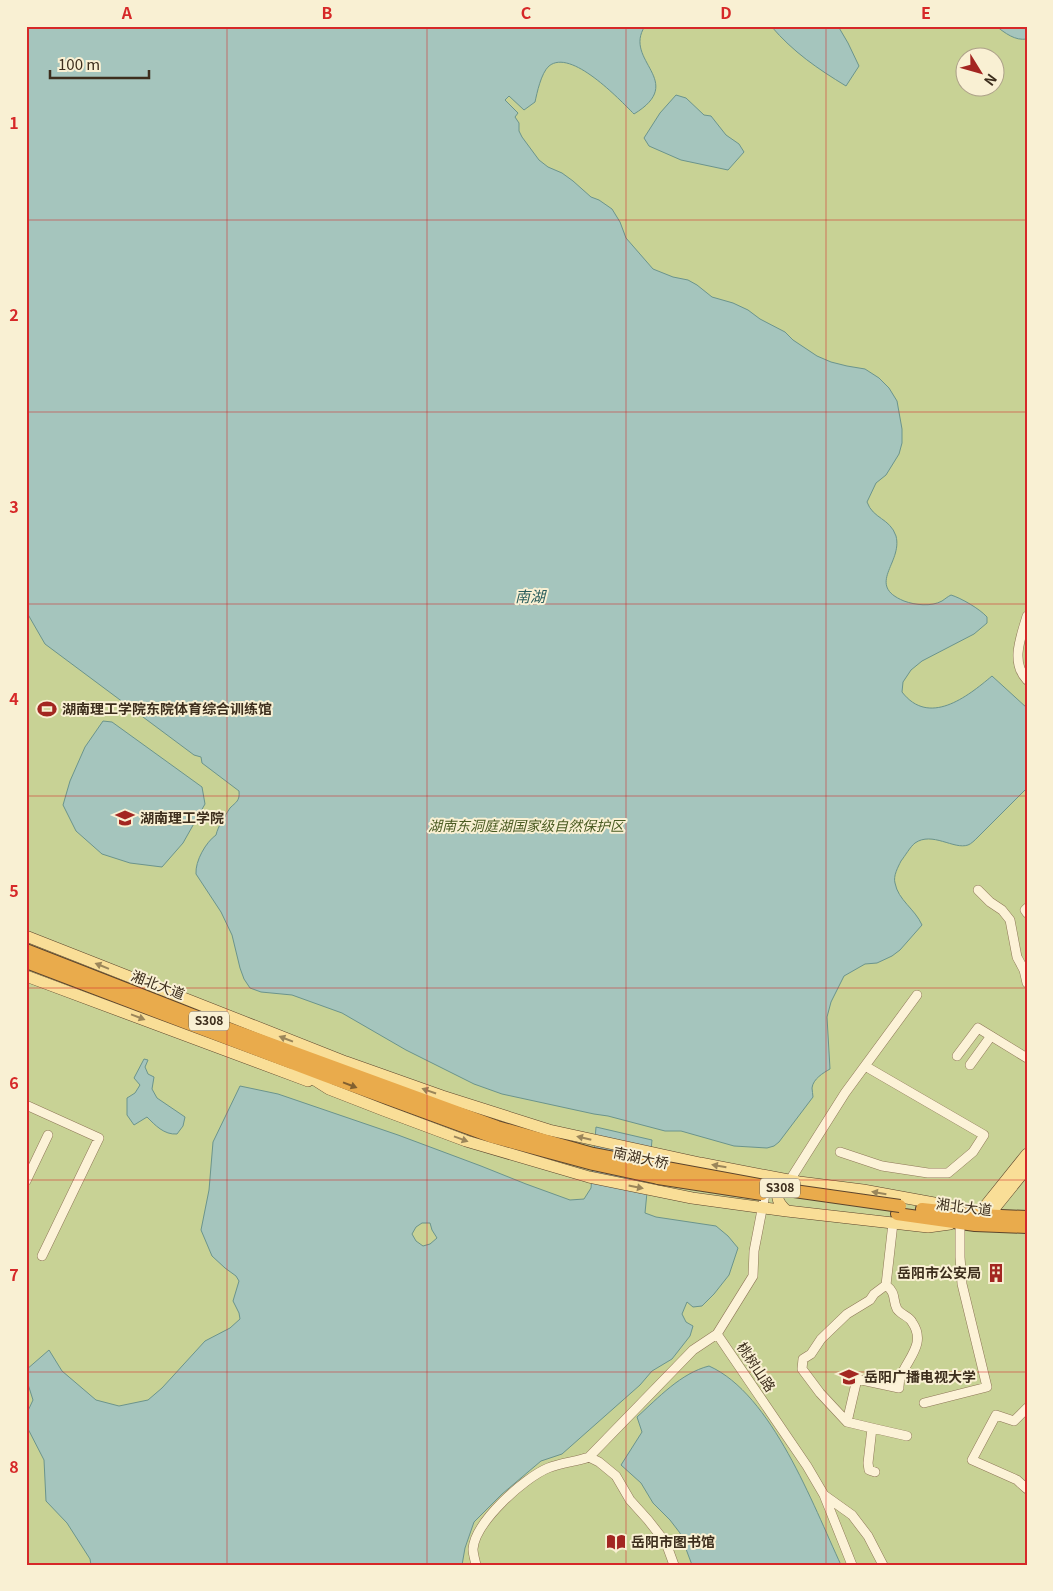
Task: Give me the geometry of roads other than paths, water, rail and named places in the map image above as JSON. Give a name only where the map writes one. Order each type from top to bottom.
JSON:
[{"type":"highway","name":"湘北大道","points":[[26,950],[301,1050],[331,1067],[390,1095]]},
{"type":"highway","name":"湘北大道","points":[[26,962],[282,1059],[331,1067]]},
{"type":"highway","name":"南湖大桥","points":[[390,1095],[493,1137],[602,1166],[658,1178],[896,1214]]},
{"type":"highway","name":"湘北大道","points":[[896,1214],[982,1220],[1027,1227]]},
{"type":"highway","name":"湘北大道","points":[[896,1214],[960,1223],[1027,1217]]},
{"type":"main road","points":[[26,936],[318,1057],[331,1067]]},
{"type":"main road","points":[[26,976],[330,1089],[390,1095],[700,1163],[790,1180],[863,1190],[934,1203],[982,1220]]},
{"type":"main road","points":[[282,1059],[330,1089]]},
{"type":"main road","points":[[272,1068],[303,1073],[331,1067]]},
{"type":"main road","points":[[390,1095],[466,1141],[588,1177],[692,1198],[762,1208],[787,1211],[896,1214]]},
{"type":"main road","points":[[982,1220],[1027,1154]]},
{"type":"main road","points":[[982,1220],[1027,1168]]},
{"type":"main road","points":[[787,1211],[778,1201],[777,1193],[790,1180]]},
{"type":"street","points":[[1027,616],[1018,649],[1018,664],[1027,680]]},
{"type":"street","points":[[978,890],[990,902],[1002,910],[1010,920],[1017,957],[1024,970],[1027,983]]},
{"type":"street","points":[[1027,908],[1025,910],[1027,913]]},
{"type":"street","points":[[790,1180],[845,1093],[917,995]]},
{"type":"street","points":[[957,1056],[978,1028],[1027,1058]]},
{"type":"street","points":[[970,1064],[991,1036]]},
{"type":"street","points":[[840,1152],[882,1166],[928,1173],[948,1173],[973,1152],[984,1134],[865,1066]]},
{"type":"street","points":[[26,1105],[99,1138],[42,1256]]},
{"type":"street","points":[[26,1182],[48,1135]]},
{"type":"street","points":[[476,1565],[474,1549],[478,1532],[488,1517],[505,1500],[526,1482],[547,1468],[590,1457],[693,1350],[717,1334],[753,1276],[754,1251],[768,1176]]},
{"type":"street","points":[[896,1214],[886,1285],[874,1294],[870,1300],[847,1314],[821,1339],[811,1354],[803,1359],[802,1369],[808,1379],[847,1422],[907,1436]]},
{"type":"street","points":[[924,1403],[987,1387],[962,1284],[960,1223]]},
{"type":"street","points":[[847,1422],[857,1380],[899,1388],[901,1376],[918,1341],[917,1332],[912,1320],[898,1311],[892,1290],[886,1285]]},
{"type":"street","name":"桃树山路","points":[[717,1334],[807,1466],[824,1495],[852,1565]]},
{"type":"street","points":[[1027,1408],[1014,1421],[996,1415],[972,1460],[1017,1480],[1027,1489]]},
{"type":"street","points":[[872,1428],[868,1463],[869,1470],[875,1472]]},
{"type":"street","points":[[590,1457],[616,1476],[630,1500],[666,1543],[674,1565]]},
{"type":"street","points":[[824,1495],[852,1515],[868,1536],[883,1565]]},
{"type":"water","name":"南湖","points":[[26,26],[645,26],[640,38],[641,50],[655,81],[655,91],[649,102],[634,114],[606,87],[582,69],[558,62],[546,69],[535,102],[524,110],[509,96],[505,100],[518,113],[515,117],[519,123],[519,131],[522,137],[539,160],[548,167],[562,173],[591,197],[612,209],[620,222],[626,238],[653,269],[673,277],[688,280],[712,297],[748,310],[760,319],[785,332],[793,340],[817,356],[831,362],[865,369],[879,378],[889,388],[897,401],[902,429],[902,443],[899,454],[886,475],[876,483],[867,502],[873,512],[890,525],[896,536],[897,546],[886,581],[887,588],[893,595],[904,601],[918,604],[938,603],[951,595],[970,604],[987,617],[987,623],[974,634],[922,661],[911,670],[903,682],[902,692],[913,702],[924,707],[936,708],[960,700],[992,676],[1027,708],[1027,788],[969,844],[962,846],[936,840],[922,840],[915,843],[901,861],[897,869],[895,883],[903,900],[922,925],[900,950],[892,956],[877,963],[865,964],[844,976],[831,1002],[827,1017],[830,1069],[816,1079],[812,1088],[813,1097],[774,1146],[767,1148],[734,1146],[681,1131],[665,1131],[608,1116],[502,1094],[474,1084],[406,1050],[342,1013],[292,995],[261,992],[250,988],[240,968],[232,935],[221,912],[196,874],[197,863],[202,852],[216,835],[230,808],[237,801],[239,791],[202,763],[201,757],[194,755],[45,644],[26,611]]},
{"type":"water","points":[[771,26],[838,26],[859,66],[846,86],[806,59]]},
{"type":"water","points":[[996,26],[1027,26],[1027,39],[1014,38]]},
{"type":"water","points":[[676,95],[686,98],[704,115],[711,116],[726,135],[739,144],[744,152],[728,170],[681,160],[649,146],[644,138],[660,113]]},
{"type":"water","points":[[103,721],[112,722],[202,787],[205,804],[183,843],[162,867],[130,863],[102,854],[76,831],[63,805],[70,781],[85,747]]},
{"type":"water","points":[[144,1059],[148,1060],[145,1067],[148,1074],[154,1077],[152,1089],[157,1098],[185,1117],[183,1126],[177,1134],[164,1131],[147,1117],[134,1125],[127,1115],[127,1098],[135,1093],[140,1085],[134,1078]]},
{"type":"water","points":[[240,1086],[278,1094],[398,1135],[570,1200],[584,1199],[591,1188],[596,1127],[652,1140],[645,1213],[656,1217],[716,1226],[738,1248],[729,1275],[714,1294],[702,1306],[693,1307],[687,1302],[682,1314],[686,1322],[693,1326],[690,1336],[672,1359],[652,1371],[640,1385],[562,1454],[541,1461],[502,1494],[474,1522],[465,1548],[462,1565],[91,1565],[90,1559],[67,1523],[46,1501],[44,1460],[26,1425],[26,1415],[33,1400],[26,1378],[26,1370],[49,1350],[62,1371],[96,1400],[119,1406],[148,1400],[162,1388],[205,1341],[230,1328],[240,1319],[233,1301],[239,1281],[236,1276],[212,1256],[201,1230],[209,1190],[213,1142]],"holes":[[[422,1223],[430,1223],[437,1238],[430,1244],[423,1246],[416,1241],[412,1234],[416,1227]]]},
{"type":"water","points":[[709,1366],[732,1380],[752,1400],[771,1425],[804,1483],[841,1565],[692,1565],[680,1533],[653,1503],[641,1483],[621,1465],[642,1432],[637,1417],[679,1380],[699,1369]]},
{"type":"place","name":"湖南理工学院东院体育综合训练馆","points":[[47,709]]},
{"type":"place","name":"湖南理工学院","points":[[125,818]]},
{"type":"place","name":"岳阳市公安局","points":[[996,1273]]},
{"type":"place","name":"岳阳广播电视大学","points":[[849,1377]]},
{"type":"place","name":"岳阳市图书馆","points":[[616,1542]]},
{"type":"park label","name":"湖南东洞庭湖国家级自然保护区","points":[[526,826]]}]
